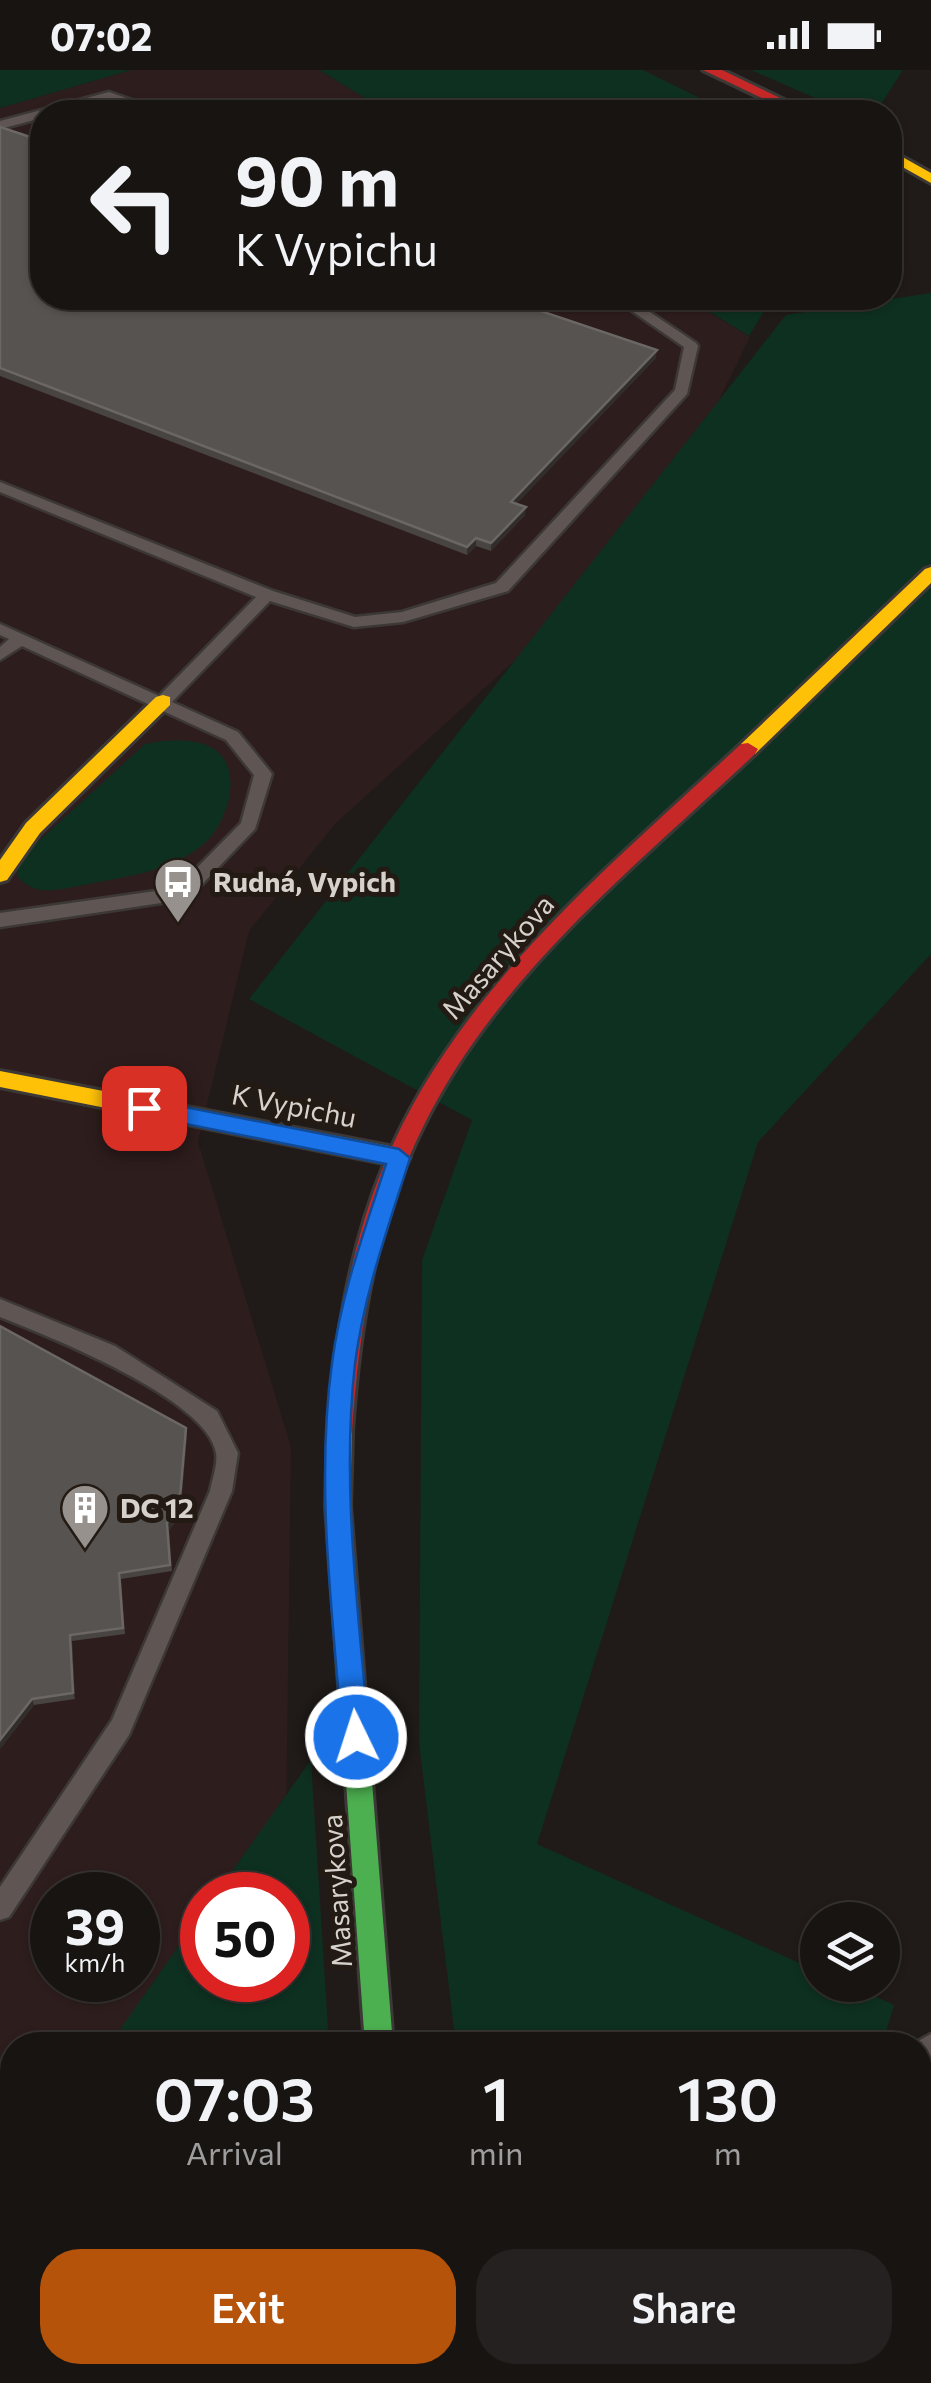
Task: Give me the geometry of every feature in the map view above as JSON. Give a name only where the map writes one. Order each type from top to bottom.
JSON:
[{"type":"main road","points":[[710,70],[776,100]]},
{"type":"main road","points":[[902,161],[931,179]]},
{"type":"main road","name":"Masarykova","points":[[378,2032],[338,1506],[337,1431],[344,1360],[360,1282],[399,1158],[421,1108],[448,1062],[491,1002],[541,947],[931,573]]},
{"type":"main road","points":[[0,875],[33,828],[163,701]]},
{"type":"main road","name":"K Vypichu","points":[[0,1079],[399,1158]]},
{"type":"lane","points":[[94,100],[109,96],[122,100]]},
{"type":"lane","points":[[0,125],[30,117]]},
{"type":"lane","points":[[0,487],[268,595],[354,622],[403,617],[502,587],[682,392],[691,346],[638,310]]},
{"type":"lane","points":[[163,701],[268,595]]},
{"type":"lane","points":[[0,629],[232,736],[262,774],[249,825],[182,894],[0,920]]},
{"type":"lane","points":[[0,655],[20,638]]},
{"type":"lane","points":[[0,1308],[108,1352],[208,1416],[227,1454],[222,1490],[122,1726],[0,1908]]},
{"type":"shaded area","points":[[131,70],[319,70],[368,100],[30,100],[30,310],[706,310],[750,337],[680,479],[613,571],[335,824],[249,931],[198,1142],[291,1447],[285,1872],[180,1872],[180,2002],[229,2002],[267,2032],[0,2032],[0,108]]},
{"type":"green space","points":[[0,70],[131,70],[0,108]]},
{"type":"green space","points":[[319,70],[643,70],[704,100],[368,100]]},
{"type":"green space","points":[[751,70],[903,70],[884,100],[820,100]]},
{"type":"green space","points":[[931,293],[931,954],[758,1142],[537,1844],[800,1963],[800,2002],[894,2005],[886,2032],[454,2032],[419,1743],[422,1260],[472,1120],[249,999],[786,315],[819,310],[902,310],[902,297]]},
{"type":"green space","points":[[707,310],[765,310],[749,336]]},
{"type":"green space","points":[[202,743],[223,758],[229,770],[231,783],[225,811],[204,844],[164,866],[70,888],[42,890],[18,877],[18,860],[145,744]]},
{"type":"green space","points":[[311,1760],[328,2032],[118,2032],[139,2002],[160,2002],[160,1973],[180,1944],[180,2002],[310,2002],[310,1872],[231,1872]]},
{"type":"building","points":[[0,127],[30,137],[30,310],[538,310],[657,350],[511,502],[526,507],[491,543],[476,538],[467,547],[0,368]]},
{"type":"building","name":"DC 12","points":[[0,1326],[186,1428],[179,1509],[167,1523],[170,1565],[119,1573],[123,1628],[70,1635],[73,1693],[32,1699],[0,1740]]},
{"type":"traffic: fast","points":[[340,1432],[338,1506],[378,2032]]},
{"type":"traffic: slow","points":[[902,161],[931,179]]},
{"type":"traffic: slow","points":[[748,749],[931,573]]},
{"type":"traffic: slow","points":[[0,875],[33,828],[163,701]]},
{"type":"traffic: slow","points":[[0,1079],[399,1157]]},
{"type":"traffic: jam","points":[[710,70],[776,100]]},
{"type":"traffic: jam","points":[[340,1432],[349,1341],[366,1252],[395,1165],[436,1083],[468,1036],[541,948],[748,749]]},
{"type":"place","name":"Rudná, Vypich","points":[[178,924]]},
{"type":"place","name":"DC 12","points":[[85,1550]]},
{"type":"route","points":[[144,1108],[399,1158],[360,1282],[344,1360],[337,1431],[338,1506],[356,1737]]}]
